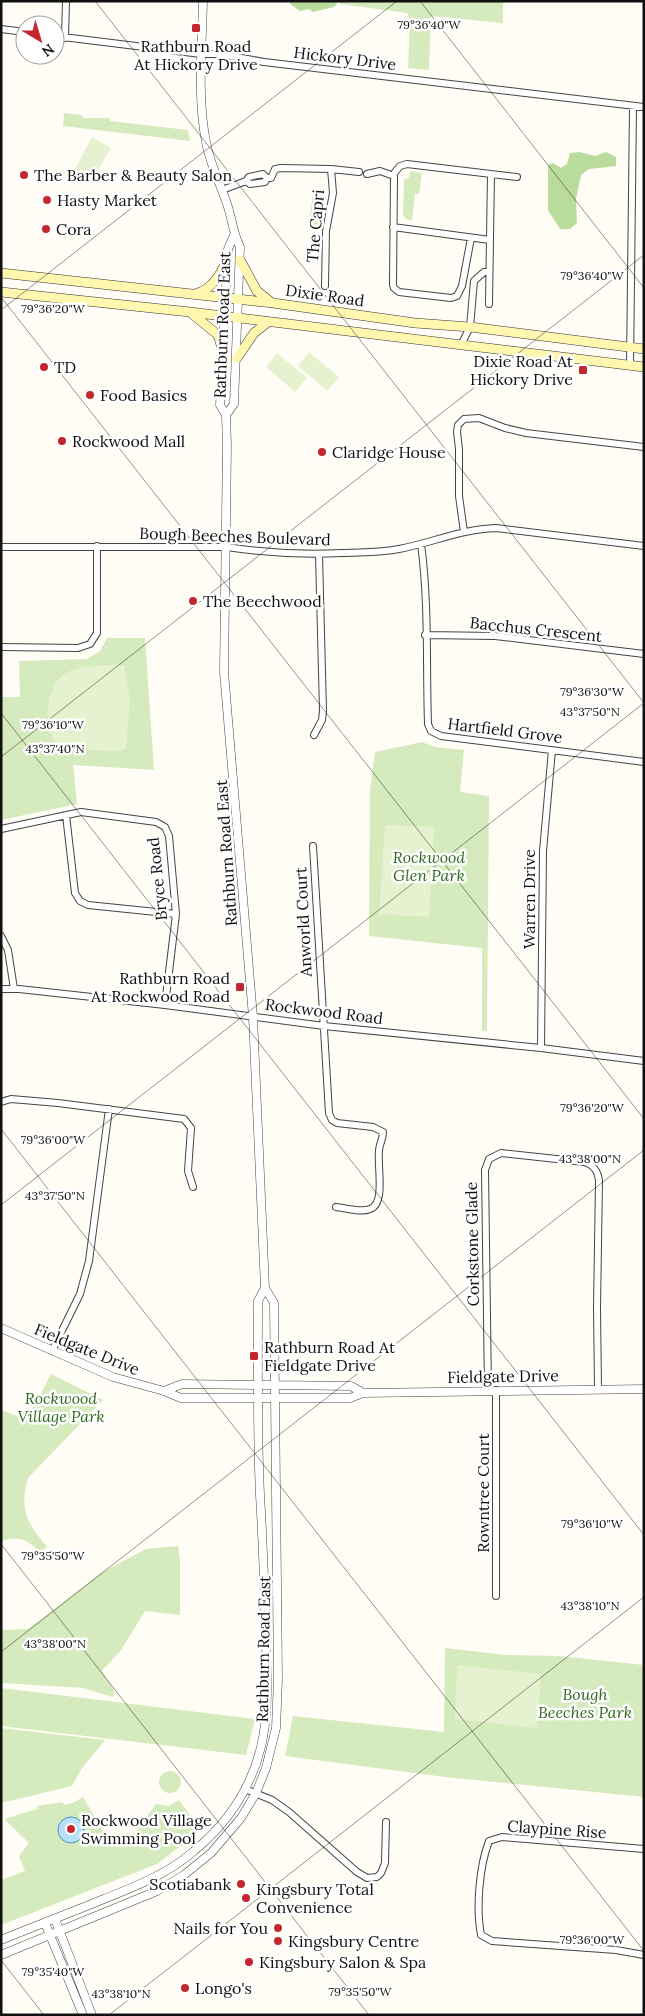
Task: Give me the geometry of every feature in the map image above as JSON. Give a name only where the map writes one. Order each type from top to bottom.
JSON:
[{"type":"main road","points":[[192,294],[208,289],[227,260]]},
{"type":"main road","points":[[240,260],[257,291],[273,304]]},
{"type":"main road","name":"Dixie Road","points":[[1,273],[192,294],[414,323],[470,323],[644,349]]},
{"type":"main road","name":"Dixie Road","points":[[1,292],[190,312],[644,367]]},
{"type":"main road","points":[[190,312],[218,335],[222,348]]},
{"type":"main road","points":[[237,358],[254,333],[268,322]]},
{"type":"street","points":[[65,38],[66,1]]},
{"type":"street","name":"Rathburn Road East","points":[[203,1],[201,54],[205,136],[211,162],[233,224],[234,235],[240,247],[234,404],[226,415]]},
{"type":"street","points":[[1,29],[15,31]]},
{"type":"street","name":"Hickory Drive","points":[[65,38],[201,54],[220,54],[264,62],[644,107]]},
{"type":"street","points":[[630,366],[633,106]]},
{"type":"street","points":[[395,172],[400,166],[407,164],[517,177]]},
{"type":"street","name":"The Capri","points":[[222,190],[246,181],[250,184],[265,182],[267,178],[271,178],[275,169],[281,168],[331,169],[360,172]]},
{"type":"street","name":"The Capri","points":[[325,286],[326,231],[333,193],[331,169]]},
{"type":"street","points":[[367,174],[380,171],[394,176],[393,285],[399,292],[451,298],[457,296],[462,286],[471,238]]},
{"type":"street","points":[[489,304],[491,174]]},
{"type":"street","points":[[393,227],[490,240]]},
{"type":"street","name":"Rathburn Road East","points":[[1,1955],[157,1891],[184,1875],[221,1843],[241,1818],[256,1793],[270,1758],[278,1712],[274,1303],[265,1288],[253,1017],[224,672],[227,548],[226,415],[220,405],[227,260],[228,249],[234,235]]},
{"type":"street","points":[[461,345],[470,323],[474,281],[484,272],[490,272]]},
{"type":"street","points":[[464,532],[459,496],[457,432],[458,425],[464,419],[479,418],[505,428],[526,433],[644,447]]},
{"type":"street","name":"Bough Beeches Boulevard","points":[[1,547],[227,548],[263,553],[318,555],[378,552],[420,544],[464,532],[503,529],[644,546]]},
{"type":"street","name":"Hartfield Grove","points":[[420,544],[426,585],[425,635],[428,724],[433,733],[441,736],[644,762]]},
{"type":"street","points":[[1,648],[80,648],[92,642],[98,628],[97,546]]},
{"type":"street","points":[[314,735],[322,720],[323,711],[318,555]]},
{"type":"street","name":"Bacchus Crescent","points":[[425,635],[495,636],[644,654]]},
{"type":"street","name":"Warren Drive","points":[[541,1048],[543,852],[552,750]]},
{"type":"street","name":"Bryce Road","points":[[1,829],[85,812],[156,822],[163,826],[169,836],[176,914],[165,1005]]},
{"type":"street","points":[[66,815],[75,893],[80,901],[88,905],[176,914]]},
{"type":"street","name":"Anworld Court","points":[[313,846],[328,1110],[331,1118],[339,1124],[373,1127],[382,1132],[378,1150],[380,1197],[377,1204],[366,1210],[336,1207]]},
{"type":"street","points":[[1,936],[8,950],[14,989]]},
{"type":"street","name":"Rockwood Road","points":[[1,990],[14,989],[165,1005],[324,1026],[541,1048],[644,1062]]},
{"type":"street","points":[[1,1102],[14,1099],[181,1118],[188,1122],[191,1129],[188,1171],[193,1186]]},
{"type":"street","points":[[52,1351],[80,1294],[89,1261],[109,1109]]},
{"type":"street","name":"Corkstone Glade","points":[[492,1390],[484,1170],[489,1159],[502,1153],[584,1162],[592,1166],[597,1172],[599,1181],[596,1308],[598,1388]]},
{"type":"street","name":"Rathburn Road East","points":[[1,1940],[153,1879],[179,1864],[215,1832],[245,1789],[261,1746],[267,1700],[265,1570],[260,1493],[258,1398],[258,1301],[265,1288]]},
{"type":"street","name":"Fieldgate Drive","points":[[1,1328],[113,1377],[164,1391],[181,1398],[350,1398],[363,1393],[598,1388],[644,1389]]},
{"type":"street","name":"Fieldgate Drive","points":[[164,1391],[182,1384],[258,1384],[351,1386],[363,1393]]},
{"type":"street","name":"Rowntree Court","points":[[492,1390],[496,1596]]},
{"type":"street","points":[[245,1789],[272,1800],[289,1812],[357,1872],[367,1878],[377,1877],[384,1866],[386,1822]]},
{"type":"street","name":"Claypine Rise","points":[[644,1849],[502,1837],[489,1841],[484,1854],[478,1918],[481,1935],[492,1941],[616,1950],[644,1955]]},
{"type":"street","points":[[55,1919],[92,2015]]},
{"type":"street","points":[[45,1923],[83,2015]]},
{"type":"green space","points":[[290,1],[339,1],[334,7],[313,12],[309,9],[300,11],[290,4]]},
{"type":"green space","points":[[340,1],[503,1],[503,23],[431,16],[429,70],[408,68],[410,21],[407,13],[340,4]]},
{"type":"green space","points":[[64,113],[82,115],[83,118],[110,118],[110,121],[188,130],[190,141],[63,126]]},
{"type":"green space","points":[[92,137],[111,148],[91,183],[73,173]]},
{"type":"green space","points":[[579,152],[595,156],[606,152],[616,157],[616,166],[589,169],[581,175],[576,199],[577,223],[570,229],[560,229],[548,210],[548,165],[553,163],[561,168],[567,164],[570,153]]},
{"type":"green space","points":[[410,171],[422,173],[419,194],[415,194],[412,221],[406,219],[403,215],[404,179],[409,178]]},
{"type":"green space","points":[[313,192],[323,193],[323,225],[309,224]]},
{"type":"green space","points":[[309,352],[339,377],[327,391],[298,366]]},
{"type":"green space","points":[[277,353],[307,378],[295,392],[266,367]]},
{"type":"green space","points":[[107,638],[145,638],[154,770],[73,765],[77,804],[1,820],[1,697],[20,697],[19,661],[87,659],[100,651]]},
{"type":"green space","points":[[124,665],[130,699],[126,748],[120,751],[60,749],[51,734],[48,722],[48,706],[56,683],[66,673],[80,668]]},
{"type":"green space","name":"Rockwood Glen Park","points":[[422,742],[435,747],[464,750],[460,792],[489,796],[487,1031],[482,1031],[482,948],[369,936],[370,791],[375,752]]},
{"type":"green space","points":[[385,825],[434,827],[429,917],[379,914]]},
{"type":"green space","name":"Rockwood Village Park","points":[[51,1374],[103,1400],[28,1478],[24,1499],[25,1508],[34,1531],[47,1547],[41,1552],[23,1540],[14,1538],[1,1541],[1,1410],[27,1420]]},
{"type":"green space","points":[[178,1546],[180,1561],[180,1615],[145,1611],[121,1650],[102,1671],[114,1690],[113,1697],[83,1688],[1,1683],[1,1629],[28,1629],[101,1573],[146,1549]]},
{"type":"green space","name":"Bough Beeches Park","points":[[445,1648],[506,1655],[560,1656],[644,1665],[644,1797],[445,1777],[285,1756],[293,1716],[444,1732]]},
{"type":"green space","points":[[457,1665],[541,1674],[537,1728],[455,1719]]},
{"type":"green space","points":[[1,1688],[255,1719],[246,1755],[1,1726]]},
{"type":"green space","points":[[1,1728],[105,1740],[82,1768],[72,1786],[1,1803]]},
{"type":"green space","points":[[170,1771],[178,1774],[181,1782],[178,1790],[170,1793],[162,1790],[159,1782],[162,1774]]},
{"type":"green space","points":[[83,1797],[105,1834],[135,1833],[156,1804],[169,1806],[179,1800],[201,1830],[157,1864],[1,1925],[1,1880],[25,1871],[19,1856],[29,1843],[4,1819],[37,1809],[37,1806],[63,1802],[64,1805],[73,1803]]},
{"type":"water","name":"Rockwood Village Swimming Pool","points":[[71,1817],[80,1821],[84,1830],[80,1839],[71,1843],[62,1839],[58,1830],[62,1821]]},
{"type":"place","name":"Rathburn Road At Hickory Drive","points":[[196,28]]},
{"type":"place","name":"The Barber & Beauty Salon","points":[[24,175]]},
{"type":"place","name":"Hasty Market","points":[[47,200]]},
{"type":"place","name":"Cora","points":[[46,229]]},
{"type":"place","name":"TD","points":[[44,367]]},
{"type":"place","name":"Dixie Road At Hickory Drive","points":[[583,370]]},
{"type":"place","name":"Food Basics","points":[[90,395]]},
{"type":"place","name":"Rockwood Mall","points":[[62,441]]},
{"type":"place","name":"Claridge House","points":[[322,452]]},
{"type":"place","name":"The Beechwood","points":[[193,601]]},
{"type":"place","name":"Rathburn Road At Rockwood Road","points":[[240,987]]},
{"type":"place","name":"Rathburn Road At Fieldgate Drive","points":[[254,1356]]},
{"type":"place","name":"Rockwood Village Swimming Pool","points":[[71,1829]]},
{"type":"place","name":"Scotiabank","points":[[241,1884]]},
{"type":"place","name":"Kingsbury Total Convenience","points":[[246,1898]]},
{"type":"place","name":"Nails for You","points":[[278,1928]]},
{"type":"place","name":"Kingsbury Centre","points":[[278,1941]]},
{"type":"place","name":"Kingsbury Salon & Spa","points":[[249,1962]]},
{"type":"place","name":"Longo's","points":[[185,1988]]}]
